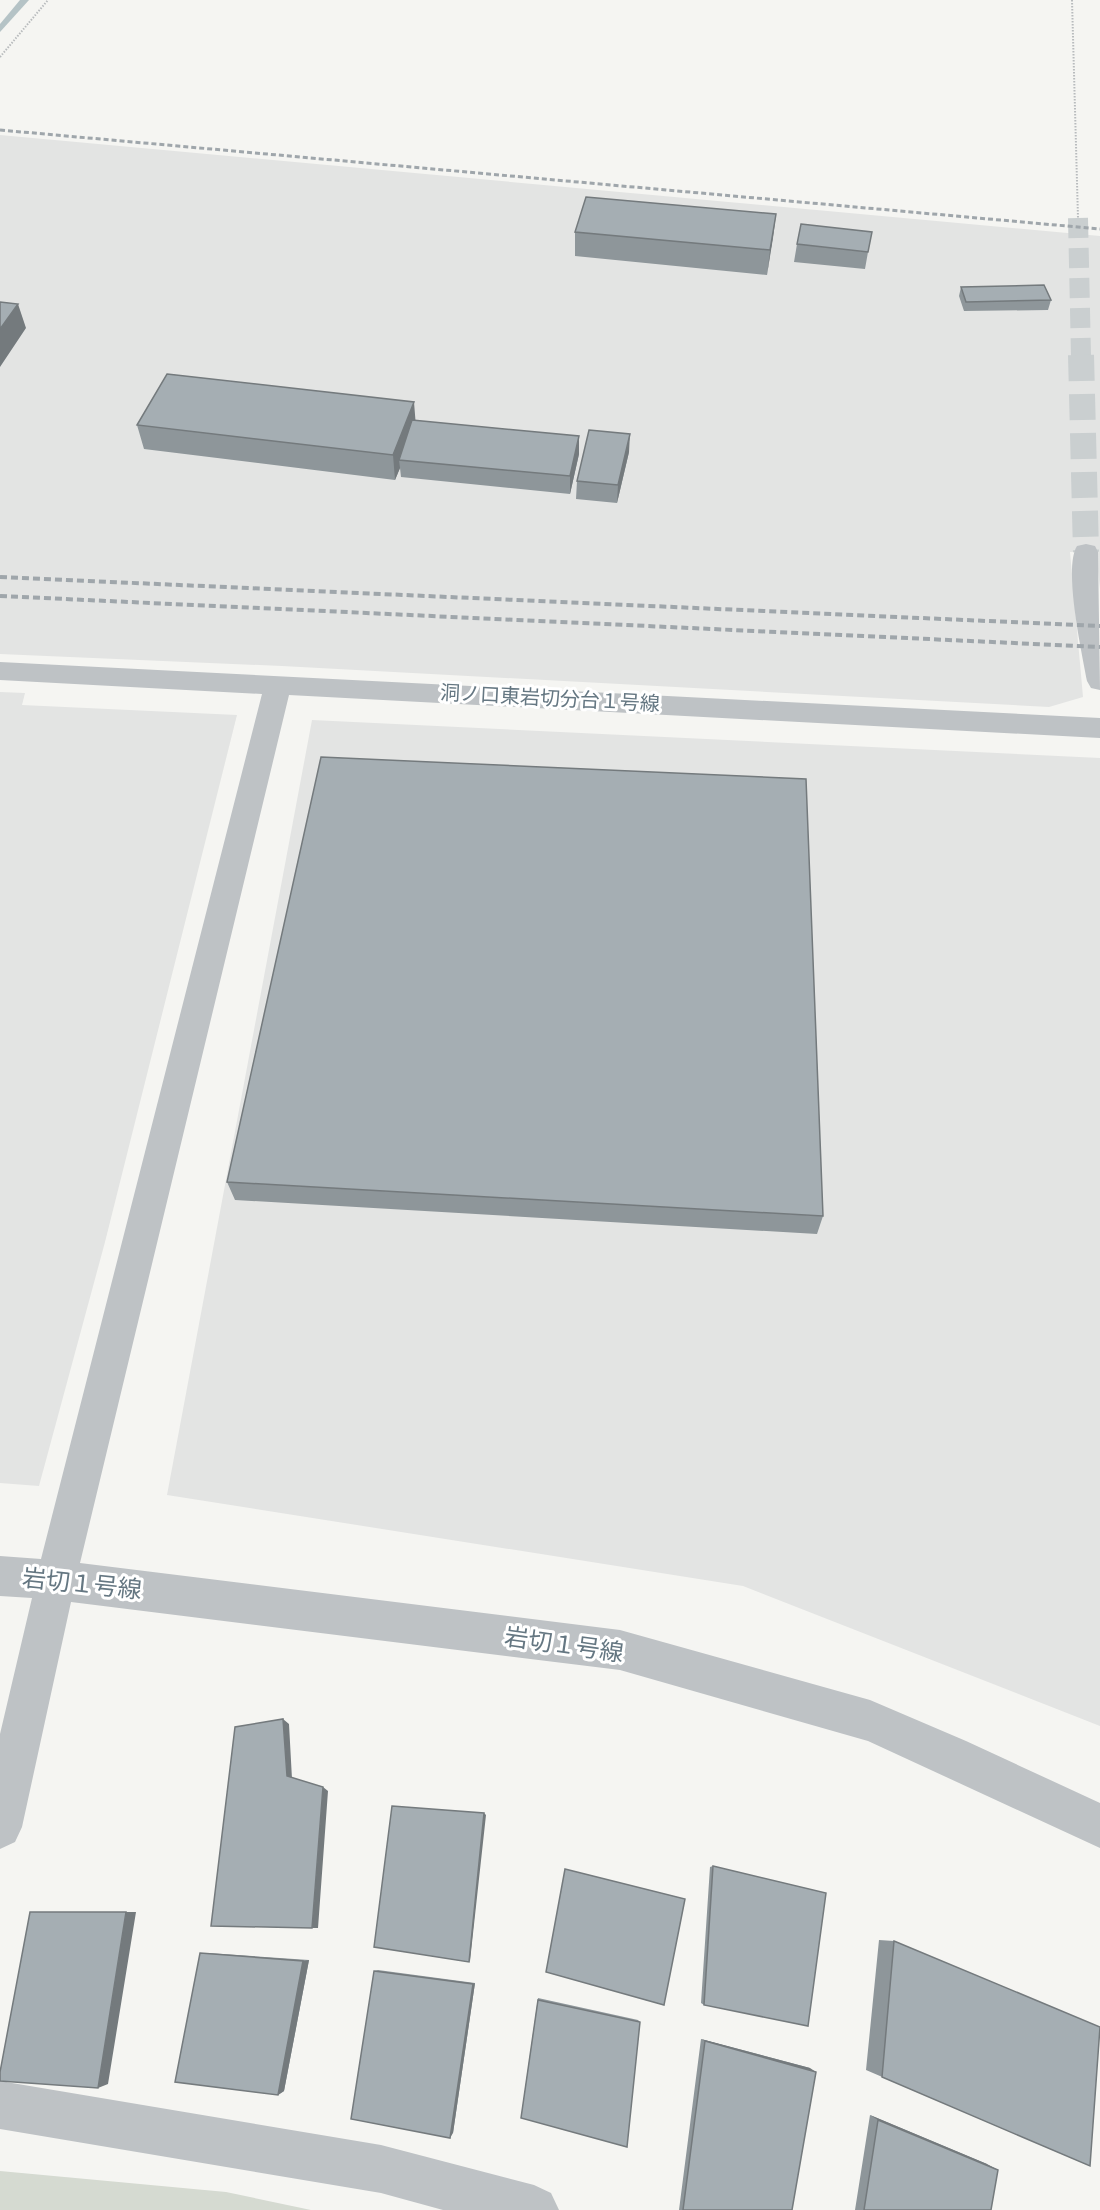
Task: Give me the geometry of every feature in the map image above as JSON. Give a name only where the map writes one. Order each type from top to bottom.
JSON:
[{"type":"street","points":[[1086,552],[1085,585],[1100,681]]},
{"type":"street","name":"洞ノ口東岩切分台１号線","points":[[0,671],[1100,728]]},
{"type":"street","points":[[0,1827],[56,1580],[278,684]]},
{"type":"street","name":"岩切１号線","points":[[0,1576],[56,1580],[620,1650],[870,1721],[1100,1826]]},
{"type":"street","points":[[0,2105],[381,2169],[534,2210]]},
{"type":"path","points":[[0,57],[48,0]]},
{"type":"path","points":[[1072,0],[1078,218]]},
{"type":"shaded area","points":[[0,135],[1100,236],[1100,589],[1096,553],[1070,552],[1083,697],[1049,707],[282,666],[0,654]]},
{"type":"shaded area","points":[[0,692],[25,693],[22,705],[237,715],[105,1242],[39,1486],[0,1483]]},
{"type":"shaded area","points":[[312,720],[1100,758],[1100,1726],[743,1586],[167,1495]]},
{"type":"shaded area","points":[[0,2171],[226,2192],[311,2210],[0,2210]]},
{"type":"building","points":[[586,197],[776,214],[770,250],[575,232]]},
{"type":"building","points":[[801,224],[872,232],[868,252],[797,244]]},
{"type":"building","points":[[1044,285],[1051,300],[966,302],[961,287]]},
{"type":"building","points":[[0,302],[18,304],[0,329]]},
{"type":"building","points":[[167,374],[414,402],[393,455],[137,425]]},
{"type":"building","points":[[412,420],[579,436],[570,476],[399,460]]},
{"type":"building","points":[[589,430],[630,434],[618,485],[577,481]]},
{"type":"building","points":[[321,757],[806,779],[823,1216],[227,1182]]},
{"type":"building","points":[[283,1719],[287,1776],[323,1787],[312,1928],[211,1926],[235,1727]]},
{"type":"building","points":[[392,1806],[484,1813],[469,1962],[374,1947]]},
{"type":"building","points":[[713,1866],[826,1893],[808,2026],[704,2005]]},
{"type":"building","points":[[565,1869],[685,1899],[664,2005],[546,1972]]},
{"type":"building","points":[[30,1912],[126,1912],[98,2088],[0,2081]]},
{"type":"building","points":[[894,1941],[1100,2027],[1090,2166],[882,2077]]},
{"type":"building","points":[[200,1953],[303,1961],[278,2095],[175,2082]]},
{"type":"building","points":[[374,1971],[473,1984],[450,2138],[351,2119]]},
{"type":"building","points":[[538,2000],[640,2022],[627,2147],[521,2118]]},
{"type":"building","points":[[705,2041],[816,2072],[792,2210],[683,2210]]},
{"type":"building","points":[[878,2120],[998,2170],[991,2210],[864,2210]]},
{"type":"waterway","points":[[0,29],[25,0]]},
{"type":"tunnel","points":[[1078,218],[1081,356]]},
{"type":"tunnel","points":[[1081,355],[1086,552]]},
{"type":"railway","points":[[0,130],[1100,229]]},
{"type":"railway","points":[[0,577],[1100,626]]},
{"type":"railway","points":[[0,596],[1100,647]]}]
